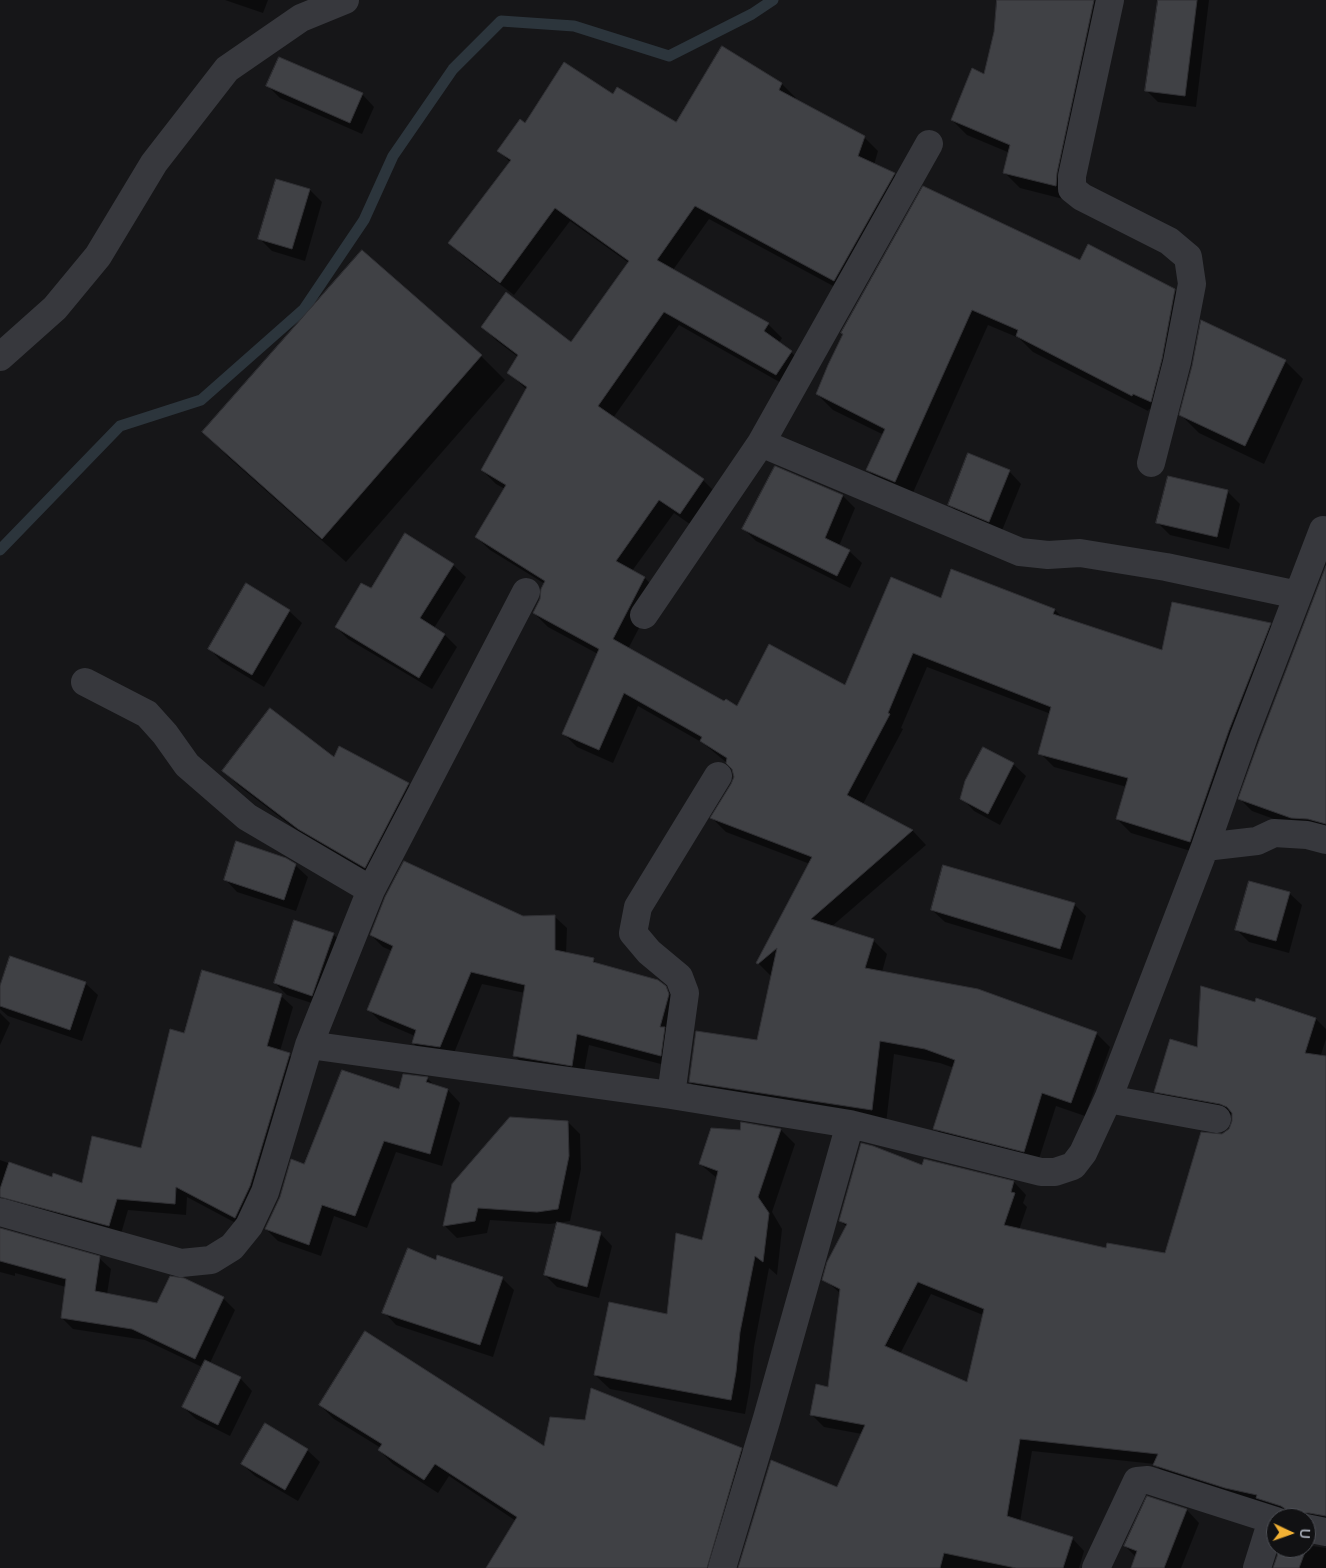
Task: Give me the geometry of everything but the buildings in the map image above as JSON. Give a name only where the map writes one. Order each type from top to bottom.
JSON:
[{"type":"street","points":[[0,357],[55,308],[98,256],[154,163],[227,69],[301,18],[345,0]]},
{"type":"street","points":[[1110,0],[1072,176],[1072,189],[1082,198],[1169,241],[1188,257],[1192,284],[1177,362],[1151,463]]},
{"type":"street","points":[[644,615],[761,443],[930,144]]},
{"type":"street","points":[[761,443],[1020,552],[1048,555],[1080,553],[1166,567],[1298,595]]},
{"type":"street","points":[[309,1045],[671,1095],[850,1124],[1041,1172],[1055,1172],[1074,1166],[1083,1153],[1108,1099],[1205,847],[1244,736],[1323,530]]},
{"type":"street","points":[[0,1212],[181,1263],[211,1260],[232,1247],[250,1226],[265,1192],[309,1045],[371,890],[526,592]]},
{"type":"street","points":[[85,682],[146,714],[165,734],[187,764],[247,818],[371,890]]},
{"type":"street","points":[[671,1095],[685,993],[679,978],[649,952],[633,933],[638,907],[718,776]]},
{"type":"street","points":[[1205,847],[1257,841],[1274,833],[1307,835],[1326,840]]},
{"type":"street","points":[[1108,1099],[1217,1119]]},
{"type":"street","points":[[722,1568],[768,1418],[850,1124]]},
{"type":"street","points":[[1096,1568],[1138,1481],[1148,1480],[1266,1518]]},
{"type":"street","points":[[1257,1568],[1266,1543]]},
{"type":"waterway","points":[[0,550],[120,426],[201,400],[304,309],[364,220],[393,156],[453,69],[501,21],[574,26],[669,56],[752,14],[773,0]]}]
